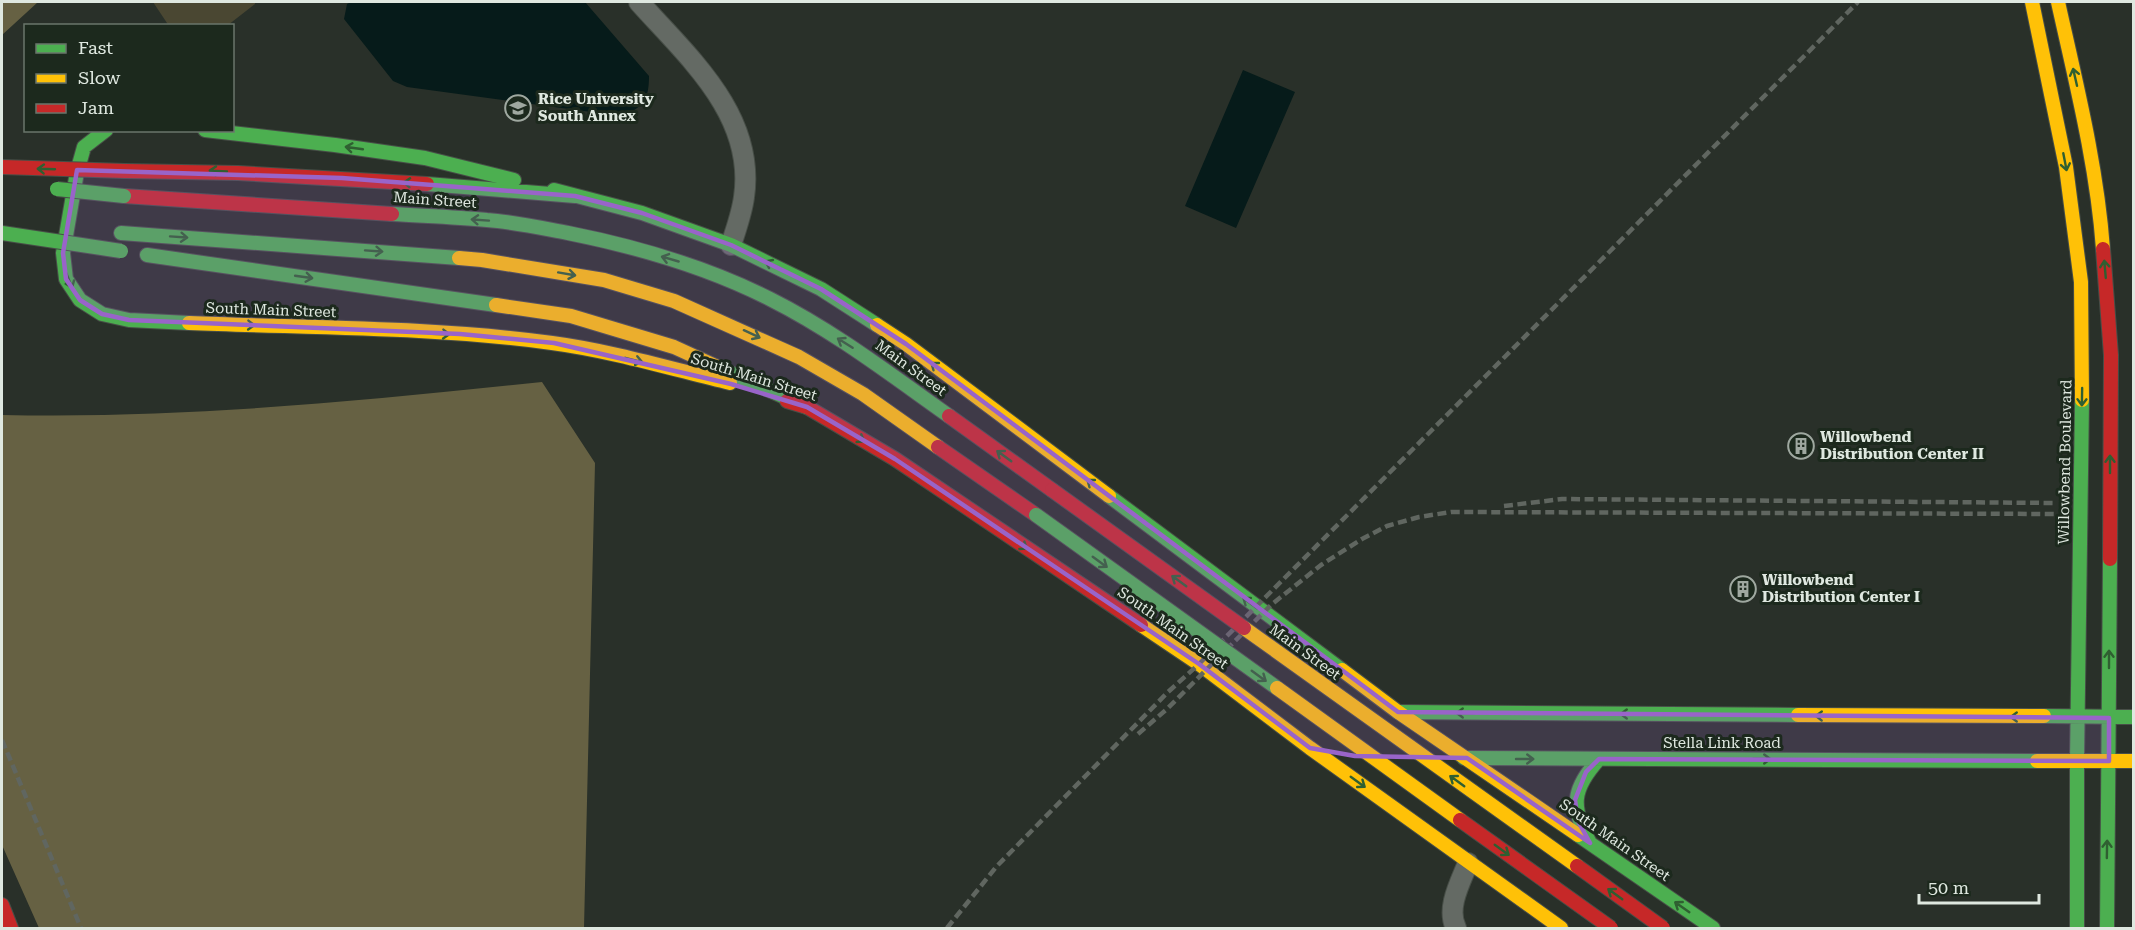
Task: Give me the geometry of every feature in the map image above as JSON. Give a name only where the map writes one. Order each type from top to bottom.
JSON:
[{"type":"main road","name":"Willowbend Boulevard","points":[[2032,2],[2066,167],[2081,282],[2097,355],[2109,718],[2107,928]]},
{"type":"main road","name":"Willowbend Boulevard","points":[[2058,2],[2079,98],[2101,222],[2097,355],[2078,718],[2077,928]]},
{"type":"main road","name":"South Main Street","points":[[103,132],[84,147],[77,172],[63,253],[66,279],[80,300],[102,314],[129,320],[460,334],[554,343],[623,357],[731,384],[807,407],[895,459],[1199,664],[1468,863],[1561,928]]},
{"type":"main road","name":"South Main Street","points":[[222,132],[425,158],[642,213],[731,245],[821,289],[906,344],[1398,712],[1713,928]]},
{"type":"main road","points":[[2,167],[208,171],[331,177],[575,196]]},
{"type":"main road","name":"Main Street","points":[[46,187],[124,196],[489,220],[602,240],[679,262],[748,288],[807,319],[867,356],[1663,928]]},
{"type":"main road","points":[[2,228],[85,231]]},
{"type":"main road","points":[[2,232],[571,316],[674,347],[807,407]]},
{"type":"main road","points":[[115,233],[482,260],[604,280],[674,301],[799,357],[863,394],[1036,515],[1611,928]]},
{"type":"main road","points":[[1273,720],[1317,653]]},
{"type":"main road","name":"Stella Link Road","points":[[1398,712],[1723,720],[2133,717]]},
{"type":"main road","name":"Stella Link Road","points":[[1311,748],[1355,756],[1467,758],[1599,759],[1723,753],[2133,761]]},
{"type":"main road","points":[[1590,843],[1578,821],[1575,800],[1586,772],[1599,759]]},
{"type":"main road","points":[[2,905],[11,928]]},
{"type":"street","points":[[639,2],[706,76],[726,106],[738,131],[744,164],[744,195],[741,214],[731,245]]},
{"type":"street","points":[[1456,928],[1452,920],[1454,897],[1468,863]]},
{"type":"highlighted area","points":[[77,170],[342,178],[575,196],[642,213],[731,245],[821,289],[906,344],[1398,712],[2109,718],[2109,761],[1599,759],[1586,772],[1575,800],[1578,821],[1590,843],[1467,758],[1355,756],[1310,748],[1199,664],[895,459],[807,407],[731,384],[554,343],[460,334],[129,320],[102,314],[80,300],[66,279],[63,253]]},
{"type":"shaded area","points":[[2,2],[38,2],[2,35]]},
{"type":"shaded area","points":[[153,2],[255,2],[229,24],[168,24]]},
{"type":"shaded area","points":[[542,382],[595,463],[584,928],[39,928],[2,845],[2,415],[70,416],[272,407]]},
{"type":"water","points":[[351,2],[585,2],[649,76],[648,91],[640,106],[621,116],[407,87],[393,81],[344,19],[347,4]]},
{"type":"water","points":[[1243,70],[1295,92],[1236,228],[1185,206]]},
{"type":"railway","points":[[947,928],[997,866],[1168,692],[1199,664],[1858,2]]},
{"type":"railway","points":[[1504,506],[1562,499],[2056,503]]},
{"type":"railway","points":[[1138,734],[1167,709],[1271,605],[1321,565],[1387,526],[1419,517],[1451,512],[2056,514]]},
{"type":"railway","points":[[2,740],[81,928]]},
{"type":"traffic: fast","points":[[103,132],[84,147],[77,172],[63,253],[66,279],[80,300],[102,314],[129,320],[189,323]]},
{"type":"traffic: fast","points":[[222,132],[425,158],[514,180]]},
{"type":"traffic: fast","points":[[427,184],[575,196]]},
{"type":"traffic: fast","points":[[57,189],[124,196]]},
{"type":"traffic: fast","points":[[554,190],[642,213],[731,245],[821,289],[877,325]]},
{"type":"traffic: fast","points":[[392,214],[528,225],[620,245],[672,259],[722,277],[770,299],[817,325],[949,416]]},
{"type":"traffic: fast","points":[[2,233],[121,251]]},
{"type":"traffic: fast","points":[[121,233],[459,258]]},
{"type":"traffic: fast","points":[[147,255],[496,305]]},
{"type":"traffic: fast","points":[[722,369],[807,407]]},
{"type":"traffic: fast","points":[[2077,928],[2082,400]]},
{"type":"traffic: fast","points":[[1109,496],[1342,670]]},
{"type":"traffic: fast","points":[[1036,515],[1277,688]]},
{"type":"traffic: fast","points":[[2107,928],[2110,559]]},
{"type":"traffic: fast","points":[[1398,712],[1798,715]]},
{"type":"traffic: fast","points":[[2044,716],[2134,717]]},
{"type":"traffic: fast","points":[[1464,758],[2037,761]]},
{"type":"traffic: fast","points":[[1590,843],[1579,819],[1577,799],[1583,780],[1599,759]]},
{"type":"traffic: fast","points":[[1578,835],[1713,928]]},
{"type":"traffic: slow","points":[[2032,2],[2066,167],[2081,282],[2082,400]]},
{"type":"traffic: slow","points":[[2058,2],[2091,156],[2103,249]]},
{"type":"traffic: slow","points":[[459,258],[604,280],[674,301],[799,357],[863,394],[938,447]]},
{"type":"traffic: slow","points":[[496,305],[571,316],[674,347],[722,369]]},
{"type":"traffic: slow","points":[[189,323],[417,331],[507,338],[597,351],[730,383]]},
{"type":"traffic: slow","points":[[877,325],[906,344],[1109,496]]},
{"type":"traffic: slow","points":[[1141,625],[1199,664],[1310,748],[1561,928]]},
{"type":"traffic: slow","points":[[1244,628],[1577,866]]},
{"type":"traffic: slow","points":[[1342,670],[1398,712],[1578,835]]},
{"type":"traffic: slow","points":[[1277,688],[1460,820]]},
{"type":"traffic: slow","points":[[1798,715],[2044,716]]},
{"type":"traffic: slow","points":[[2037,761],[2134,761]]},
{"type":"traffic: jam","points":[[2,167],[125,171]]},
{"type":"traffic: jam","points":[[125,171],[238,173],[427,184]]},
{"type":"traffic: jam","points":[[124,196],[392,214]]},
{"type":"traffic: jam","points":[[2103,249],[2111,355],[2110,559]]},
{"type":"traffic: jam","points":[[787,401],[807,407],[895,459],[1141,625]]},
{"type":"traffic: jam","points":[[949,416],[1052,490]]},
{"type":"traffic: jam","points":[[938,447],[1036,515]]},
{"type":"traffic: jam","points":[[1052,490],[1244,628]]},
{"type":"traffic: jam","points":[[1460,820],[1611,928]]},
{"type":"traffic: jam","points":[[1577,866],[1663,928]]},
{"type":"traffic: jam","points":[[2,905],[11,928]]},
{"type":"place","name":"Rice University South Annex","points":[[518,108]]},
{"type":"place","name":"Willowbend Distribution Center II","points":[[1801,446]]},
{"type":"place","name":"Willowbend Distribution Center I","points":[[1743,589]]}]
